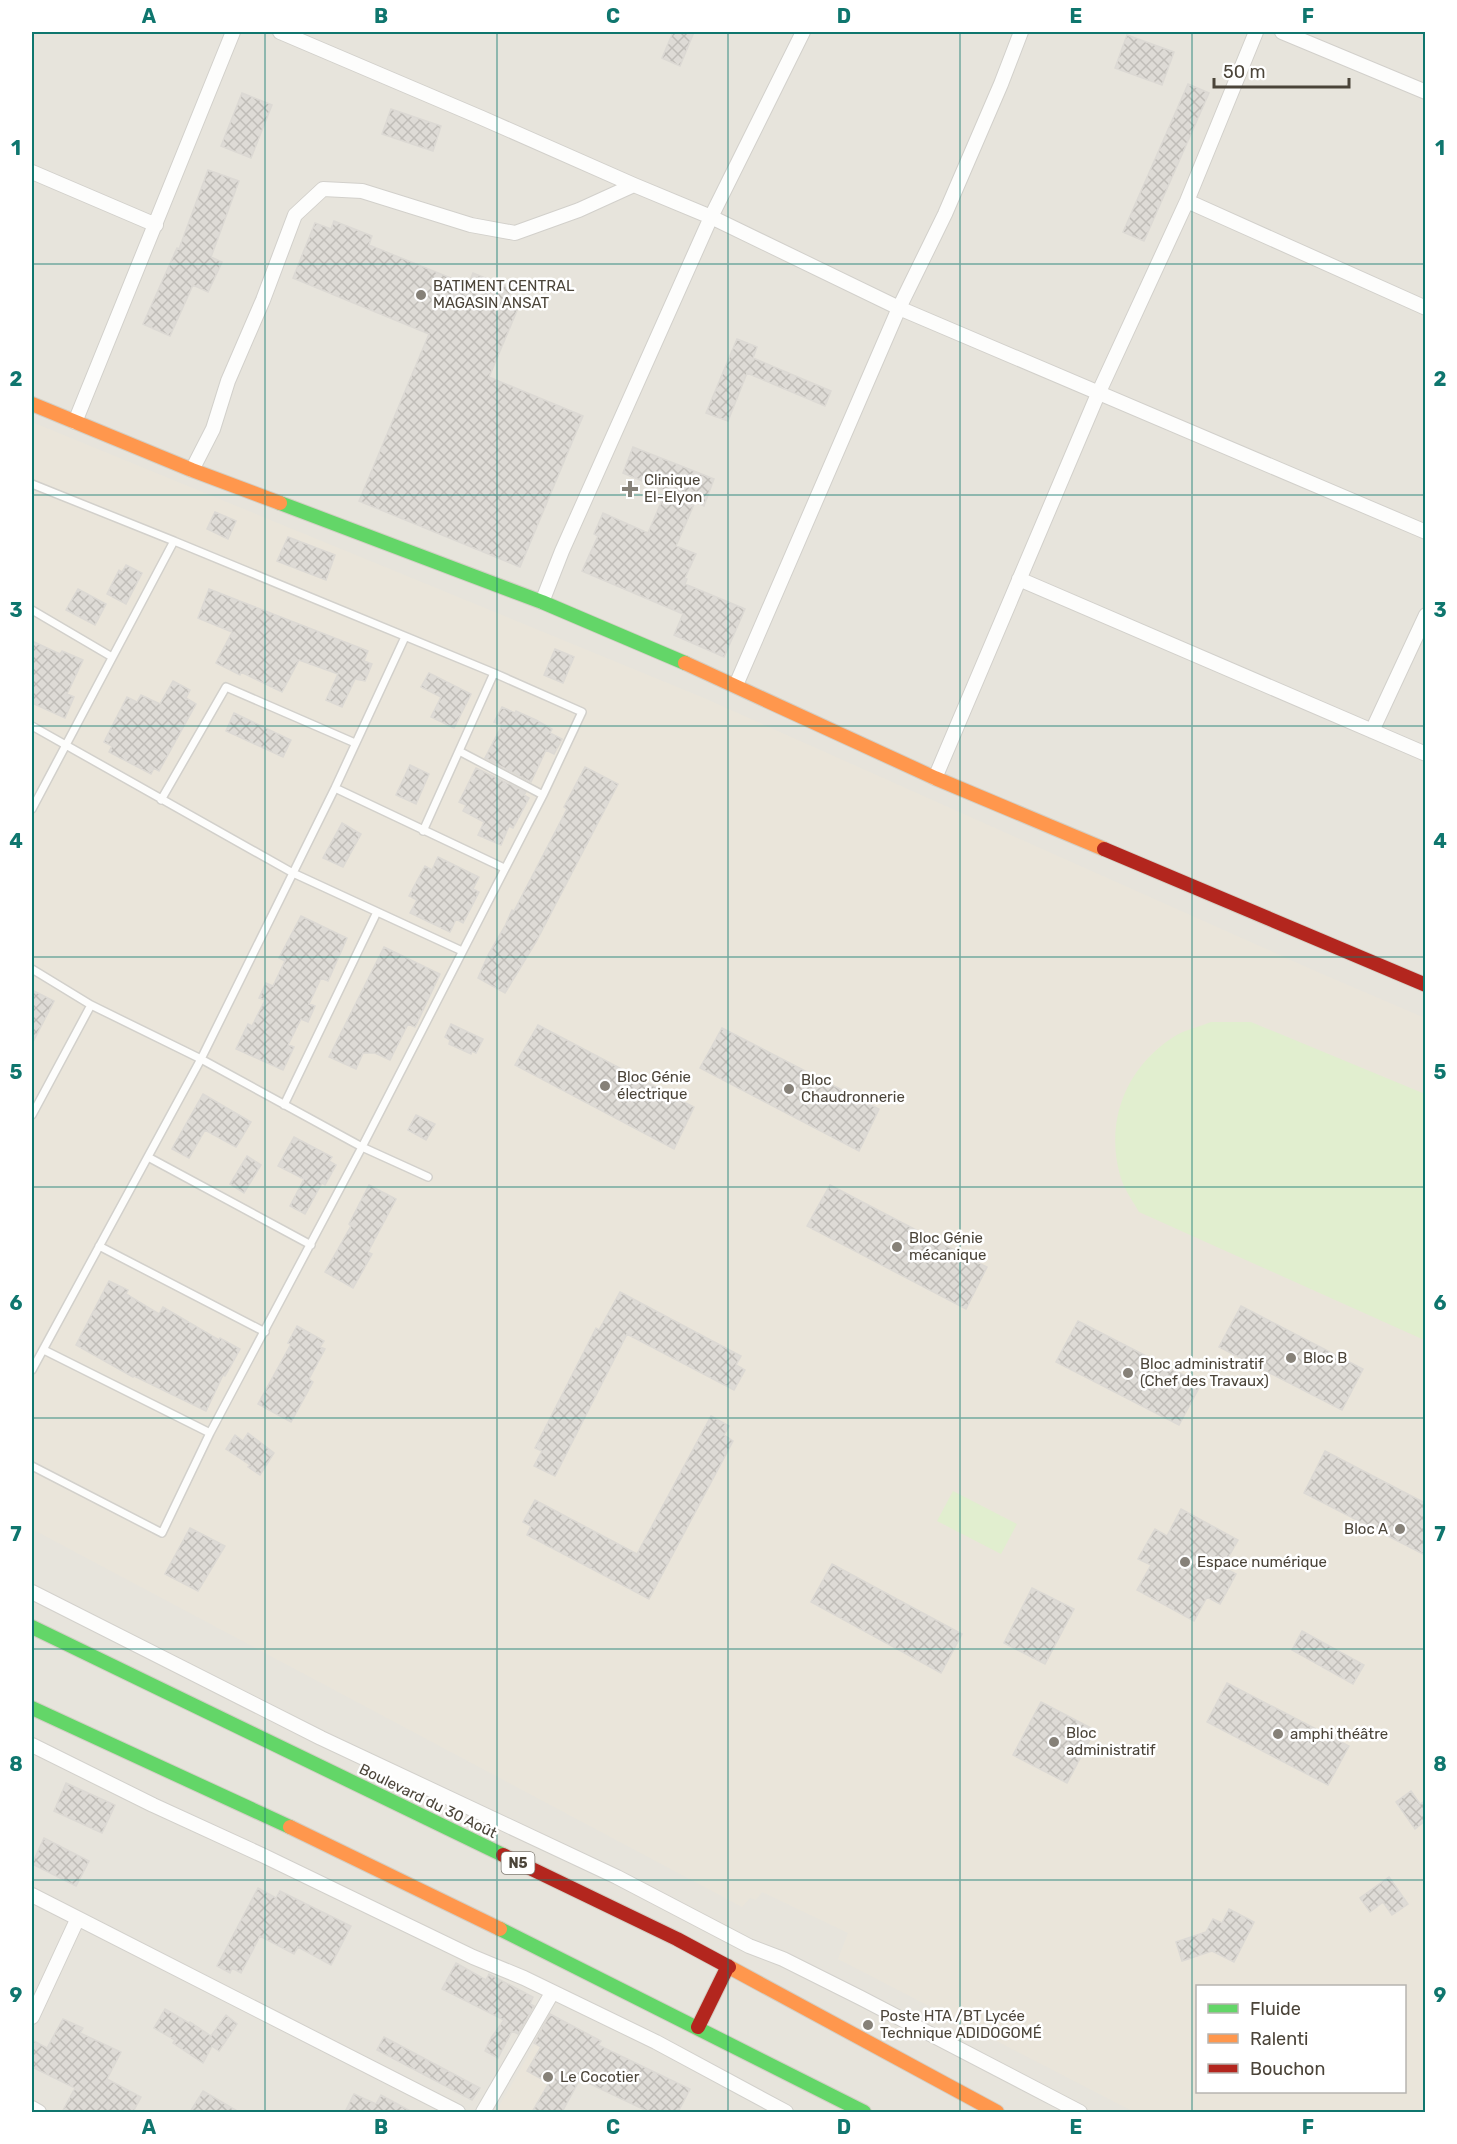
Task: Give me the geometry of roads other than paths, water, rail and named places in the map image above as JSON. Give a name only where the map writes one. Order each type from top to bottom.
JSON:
[{"type":"main road","points":[[32,404],[192,470],[542,602],[736,685],[935,778],[1425,985]]},
{"type":"main road","name":"Boulevard du 30 Août","points":[[32,1627],[180,1701],[666,1934],[997,2112]]},
{"type":"main road","points":[[32,1708],[124,1749],[497,1926],[864,2112]]},
{"type":"main road","points":[[698,2027],[728,1966]]},
{"type":"street","points":[[75,422],[233,32]]},
{"type":"street","points":[[280,32],[711,217],[899,308],[1425,532]]},
{"type":"street","points":[[542,602],[571,529],[711,217],[803,32]]},
{"type":"street","points":[[736,685],[899,308],[945,214],[1021,32]]},
{"type":"street","points":[[935,778],[1098,393],[1187,201],[1256,32]]},
{"type":"street","points":[[1282,32],[1425,92]]},
{"type":"street","points":[[32,172],[156,225]]},
{"type":"street","points":[[192,470],[213,429],[228,381],[263,300],[295,215],[322,189],[362,191],[471,225],[515,233],[579,210],[634,185]]},
{"type":"street","points":[[1187,201],[1425,308]]},
{"type":"street","points":[[1020,579],[1425,753]]},
{"type":"street","points":[[1372,731],[1425,615]]},
{"type":"street","points":[[32,1592],[321,1738],[617,1877],[749,1946],[783,1959],[1080,2112]]},
{"type":"street","points":[[32,1745],[153,1805],[656,2042],[786,2112]]},
{"type":"street","points":[[32,1895],[77,1920],[458,2112]]},
{"type":"street","points":[[32,2017],[77,1920]]},
{"type":"street","points":[[483,2112],[552,1993]]},
{"type":"street","points":[[32,2108],[39,2112]]},
{"type":"lane","points":[[32,484],[494,673],[582,712],[543,795],[311,1245],[210,1433],[162,1533],[32,1466]]},
{"type":"lane","points":[[32,809],[174,541]]},
{"type":"lane","points":[[32,610],[112,657]]},
{"type":"lane","points":[[32,1370],[201,1059],[335,788],[405,637]]},
{"type":"lane","points":[[423,831],[494,673]]},
{"type":"lane","points":[[161,800],[226,687],[355,743]]},
{"type":"lane","points":[[32,726],[292,873],[462,951]]},
{"type":"lane","points":[[459,752],[543,795]]},
{"type":"lane","points":[[335,788],[504,868]]},
{"type":"lane","points":[[284,1104],[377,912]]},
{"type":"lane","points":[[32,969],[91,1005],[201,1059],[362,1147],[428,1177]]},
{"type":"lane","points":[[32,1115],[91,1005]]},
{"type":"lane","points":[[148,1157],[311,1245]]},
{"type":"lane","points":[[99,1246],[265,1332]]},
{"type":"lane","points":[[44,1350],[210,1433]]},
{"type":"place","name":"BATIMENT CENTRAL MAGASIN ANSAT","points":[[421,295]]},
{"type":"place","name":"Clinique El-Elyon","points":[[630,489]]},
{"type":"place","name":"Bloc Génie électrique","points":[[605,1086]]},
{"type":"place","name":"Bloc Chaudronnerie","points":[[789,1089]]},
{"type":"place","name":"Bloc Génie mécanique","points":[[897,1247]]},
{"type":"place","name":"Bloc B","points":[[1291,1358]]},
{"type":"place","name":"Bloc administratif (Chef des Travaux)","points":[[1128,1373]]},
{"type":"place","name":"Bloc A","points":[[1400,1529]]},
{"type":"place","name":"Espace numérique","points":[[1185,1562]]},
{"type":"place","name":"amphi théâtre","points":[[1278,1734]]},
{"type":"place","name":"Bloc administratif","points":[[1054,1742]]},
{"type":"place","name":"Poste HTA /BT Lycée Technique ADIDOGOMÉ","points":[[868,2025]]},
{"type":"place","name":"Le Cocotier","points":[[548,2077]]}]
